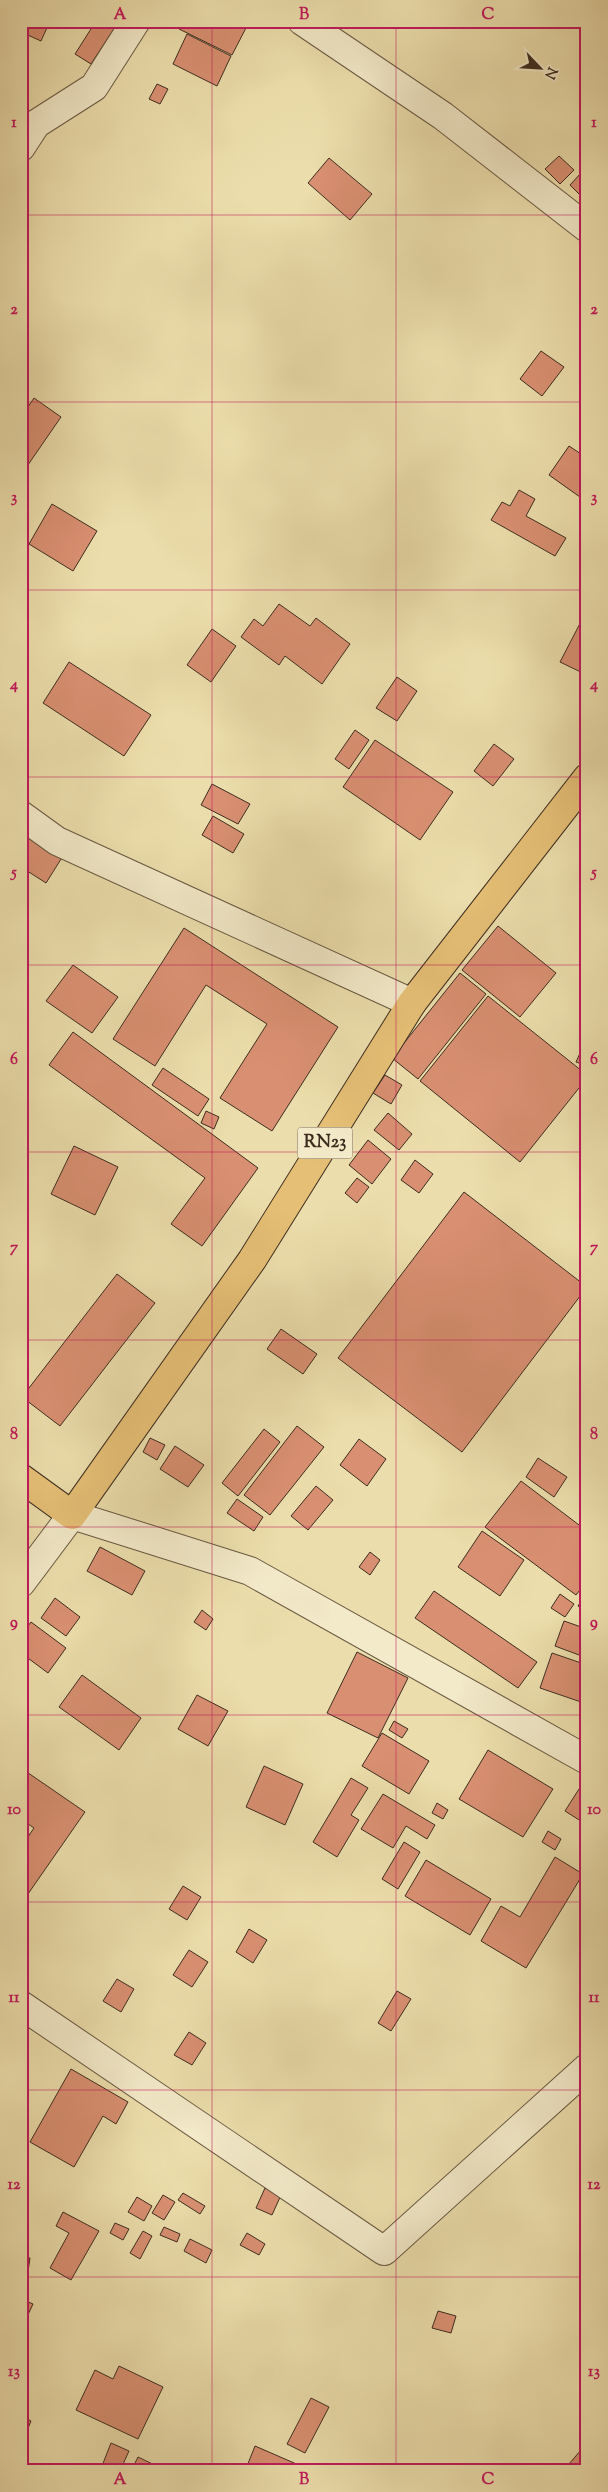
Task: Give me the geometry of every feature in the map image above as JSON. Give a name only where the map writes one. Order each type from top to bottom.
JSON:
[{"type":"main road","name":"RN23","points":[[72,1514],[252,1260],[412,1003],[587,778]]},
{"type":"main road","points":[[21,1478],[72,1514]]},
{"type":"street","points":[[21,147],[36,124],[94,87],[136,21]]},
{"type":"street","points":[[302,21],[443,116],[587,228]]},
{"type":"street","points":[[21,815],[57,841],[412,1003]]},
{"type":"street","points":[[21,1583],[72,1514],[250,1571],[587,1760]]},
{"type":"street","points":[[21,2005],[384,2251],[587,2068]]},
{"type":"building","points":[[21,21],[50,21],[41,41],[21,32]]},
{"type":"building","points":[[96,21],[119,21],[91,64],[75,54]]},
{"type":"building","points":[[183,21],[243,21],[248,24],[232,55],[179,29]]},
{"type":"building","points":[[187,34],[231,56],[217,86],[173,64]]},
{"type":"building","points":[[587,59],[587,74],[579,67]]},
{"type":"building","points":[[157,84],[168,89],[160,104],[149,99]]},
{"type":"building","points":[[559,156],[574,170],[560,184],[545,169]]},
{"type":"building","points":[[329,158],[372,194],[350,220],[308,183]]},
{"type":"building","points":[[581,173],[587,179],[587,186],[579,194],[570,185]]},
{"type":"building","points":[[541,351],[564,367],[542,396],[520,379]]},
{"type":"building","points":[[34,398],[61,417],[21,475],[21,417]]},
{"type":"building","points":[[569,446],[587,458],[587,502],[549,475]]},
{"type":"building","points":[[519,490],[535,499],[526,516],[566,538],[555,556],[491,520],[502,502],[510,506]]},
{"type":"building","points":[[52,504],[97,531],[73,571],[29,544]]},
{"type":"building","points":[[279,604],[310,626],[316,618],[350,644],[322,684],[285,656],[279,665],[241,637],[254,619],[263,626]]},
{"type":"building","points":[[587,610],[587,675],[560,662]]},
{"type":"building","points":[[212,629],[236,646],[211,682],[187,665]]},
{"type":"building","points":[[69,662],[151,715],[124,756],[43,703]]},
{"type":"building","points":[[397,677],[417,691],[397,721],[376,708]]},
{"type":"building","points":[[355,730],[369,740],[349,769],[335,759]]},
{"type":"building","points":[[375,740],[453,792],[420,840],[343,787]]},
{"type":"building","points":[[494,744],[514,759],[493,786],[474,771]]},
{"type":"building","points":[[212,784],[250,804],[238,824],[201,805]]},
{"type":"building","points":[[213,816],[244,834],[233,853],[202,835]]},
{"type":"building","points":[[31,836],[63,856],[46,883],[21,867],[21,851]]},
{"type":"building","points":[[498,926],[556,973],[520,1017],[462,970]]},
{"type":"building","points":[[184,928],[338,1027],[272,1131],[220,1098],[267,1024],[206,985],[155,1066],[113,1039]]},
{"type":"building","points":[[73,965],[118,997],[92,1033],[46,1001]]},
{"type":"building","points":[[460,973],[486,994],[418,1079],[392,1058]]},
{"type":"building","points":[[488,996],[587,1075],[587,1078],[520,1162],[420,1081]]},
{"type":"building","points":[[73,1032],[258,1168],[202,1246],[171,1224],[205,1178],[49,1065]]},
{"type":"building","points":[[581,1051],[587,1054],[587,1066],[576,1062]]},
{"type":"building","points":[[163,1068],[209,1099],[198,1116],[152,1085]]},
{"type":"building","points":[[385,1075],[402,1085],[391,1104],[373,1093]]},
{"type":"building","points":[[206,1111],[219,1117],[214,1129],[201,1123]]},
{"type":"building","points":[[388,1113],[412,1134],[399,1150],[374,1130]]},
{"type":"building","points":[[368,1140],[391,1159],[372,1184],[349,1165]]},
{"type":"building","points":[[74,1146],[118,1167],[95,1215],[51,1194]]},
{"type":"building","points":[[415,1160],[433,1174],[419,1193],[401,1180]]},
{"type":"building","points":[[357,1178],[369,1187],[357,1203],[345,1193]]},
{"type":"building","points":[[464,1192],[587,1287],[462,1452],[338,1358]]},
{"type":"building","points":[[117,1274],[155,1303],[60,1426],[22,1397]]},
{"type":"building","points":[[281,1329],[317,1354],[303,1374],[267,1349]]},
{"type":"building","points":[[297,1426],[324,1447],[270,1515],[244,1495]]},
{"type":"building","points":[[264,1429],[280,1442],[238,1496],[222,1483]]},
{"type":"building","points":[[150,1438],[165,1445],[157,1460],[143,1452]]},
{"type":"building","points":[[359,1439],[386,1459],[367,1486],[340,1465]]},
{"type":"building","points":[[175,1446],[204,1465],[188,1487],[160,1469]]},
{"type":"building","points":[[538,1458],[567,1477],[554,1497],[526,1477]]},
{"type":"building","points":[[521,1481],[587,1531],[587,1581],[576,1595],[485,1527]]},
{"type":"building","points":[[316,1486],[333,1500],[308,1530],[291,1516]]},
{"type":"building","points":[[237,1499],[263,1517],[254,1531],[227,1513]]},
{"type":"building","points":[[482,1531],[524,1560],[500,1596],[458,1567]]},
{"type":"building","points":[[100,1547],[145,1571],[132,1595],[87,1571]]},
{"type":"building","points":[[370,1552],[380,1560],[370,1575],[359,1567]]},
{"type":"building","points":[[434,1591],[537,1662],[518,1688],[415,1618]]},
{"type":"building","points":[[587,1592],[587,1612],[578,1606]]},
{"type":"building","points":[[560,1594],[574,1604],[565,1617],[551,1608]]},
{"type":"building","points":[[55,1598],[80,1617],[66,1636],[41,1618]]},
{"type":"building","points":[[202,1610],[213,1619],[206,1630],[194,1622]]},
{"type":"building","points":[[564,1621],[587,1629],[587,1658],[555,1646]]},
{"type":"building","points":[[31,1622],[66,1648],[48,1673],[21,1653],[21,1635]]},
{"type":"building","points":[[357,1652],[408,1678],[378,1738],[327,1713]]},
{"type":"building","points":[[552,1653],[587,1665],[587,1704],[540,1688]]},
{"type":"building","points":[[82,1675],[141,1718],[119,1750],[59,1707]]},
{"type":"building","points":[[197,1695],[228,1711],[208,1746],[178,1729]]},
{"type":"building","points":[[394,1721],[408,1729],[402,1738],[389,1730]]},
{"type":"building","points":[[382,1733],[429,1761],[409,1794],[362,1766]]},
{"type":"building","points":[[488,1750],[553,1789],[523,1837],[459,1799]]},
{"type":"building","points":[[264,1766],[303,1784],[285,1825],[246,1807]]},
{"type":"building","points":[[21,1768],[85,1812],[21,1904],[21,1847],[34,1828],[21,1819]]},
{"type":"building","points":[[351,1778],[368,1788],[351,1815],[359,1820],[337,1857],[313,1842]]},
{"type":"building","points":[[579,1789],[587,1793],[587,1825],[565,1811]]},
{"type":"building","points":[[383,1794],[435,1825],[427,1839],[406,1826],[393,1848],[361,1829]]},
{"type":"building","points":[[437,1803],[448,1810],[443,1819],[432,1813]]},
{"type":"building","points":[[548,1831],[561,1839],[555,1850],[542,1842]]},
{"type":"building","points":[[404,1842],[420,1852],[398,1889],[382,1879]]},
{"type":"building","points":[[555,1857],[583,1874],[526,1968],[481,1941],[501,1906],[520,1917]]},
{"type":"building","points":[[426,1860],[491,1899],[470,1935],[405,1896]]},
{"type":"building","points":[[183,1886],[201,1897],[187,1920],[169,1909]]},
{"type":"building","points":[[249,1929],[267,1940],[253,1963],[236,1952]]},
{"type":"building","points":[[189,1950],[208,1962],[192,1987],[173,1975]]},
{"type":"building","points":[[117,1979],[134,1989],[121,2012],[103,2001]]},
{"type":"building","points":[[397,1991],[411,1999],[391,2031],[378,2023]]},
{"type":"building","points":[[189,2032],[206,2043],[192,2065],[174,2055]]},
{"type":"building","points":[[71,2069],[128,2102],[116,2124],[103,2116],[74,2167],[30,2142]]},
{"type":"building","points":[[265,2188],[281,2195],[272,2215],[256,2208]]},
{"type":"building","points":[[183,2193],[205,2206],[200,2214],[178,2200]]},
{"type":"building","points":[[163,2195],[175,2202],[164,2220],[152,2213]]},
{"type":"building","points":[[137,2197],[152,2206],[144,2221],[128,2212]]},
{"type":"building","points":[[63,2212],[99,2231],[71,2280],[50,2268],[69,2233],[56,2226]]},
{"type":"building","points":[[115,2223],[129,2229],[123,2240],[110,2233]]},
{"type":"building","points":[[164,2227],[180,2234],[177,2242],[160,2235]]},
{"type":"building","points":[[143,2231],[152,2236],[140,2259],[130,2253]]},
{"type":"building","points":[[247,2233],[265,2244],[259,2255],[240,2245]]},
{"type":"building","points":[[190,2239],[212,2250],[206,2263],[184,2251]]},
{"type":"building","points":[[21,2257],[30,2258],[26,2285],[21,2285]]},
{"type":"building","points":[[21,2299],[33,2304],[25,2321],[21,2320]]},
{"type":"building","points":[[438,2311],[456,2316],[451,2333],[432,2328]]},
{"type":"building","points":[[119,2366],[163,2387],[138,2439],[76,2410],[95,2370],[113,2379]]},
{"type":"building","points":[[311,2398],[329,2407],[305,2453],[287,2444]]},
{"type":"building","points":[[21,2416],[31,2421],[26,2433],[21,2431]]},
{"type":"building","points":[[111,2443],[129,2451],[120,2471],[100,2471]]},
{"type":"building","points":[[587,2443],[587,2471],[563,2471]]},
{"type":"building","points":[[255,2446],[301,2466],[299,2471],[245,2471]]},
{"type":"building","points":[[138,2457],[167,2471],[131,2471]]}]
